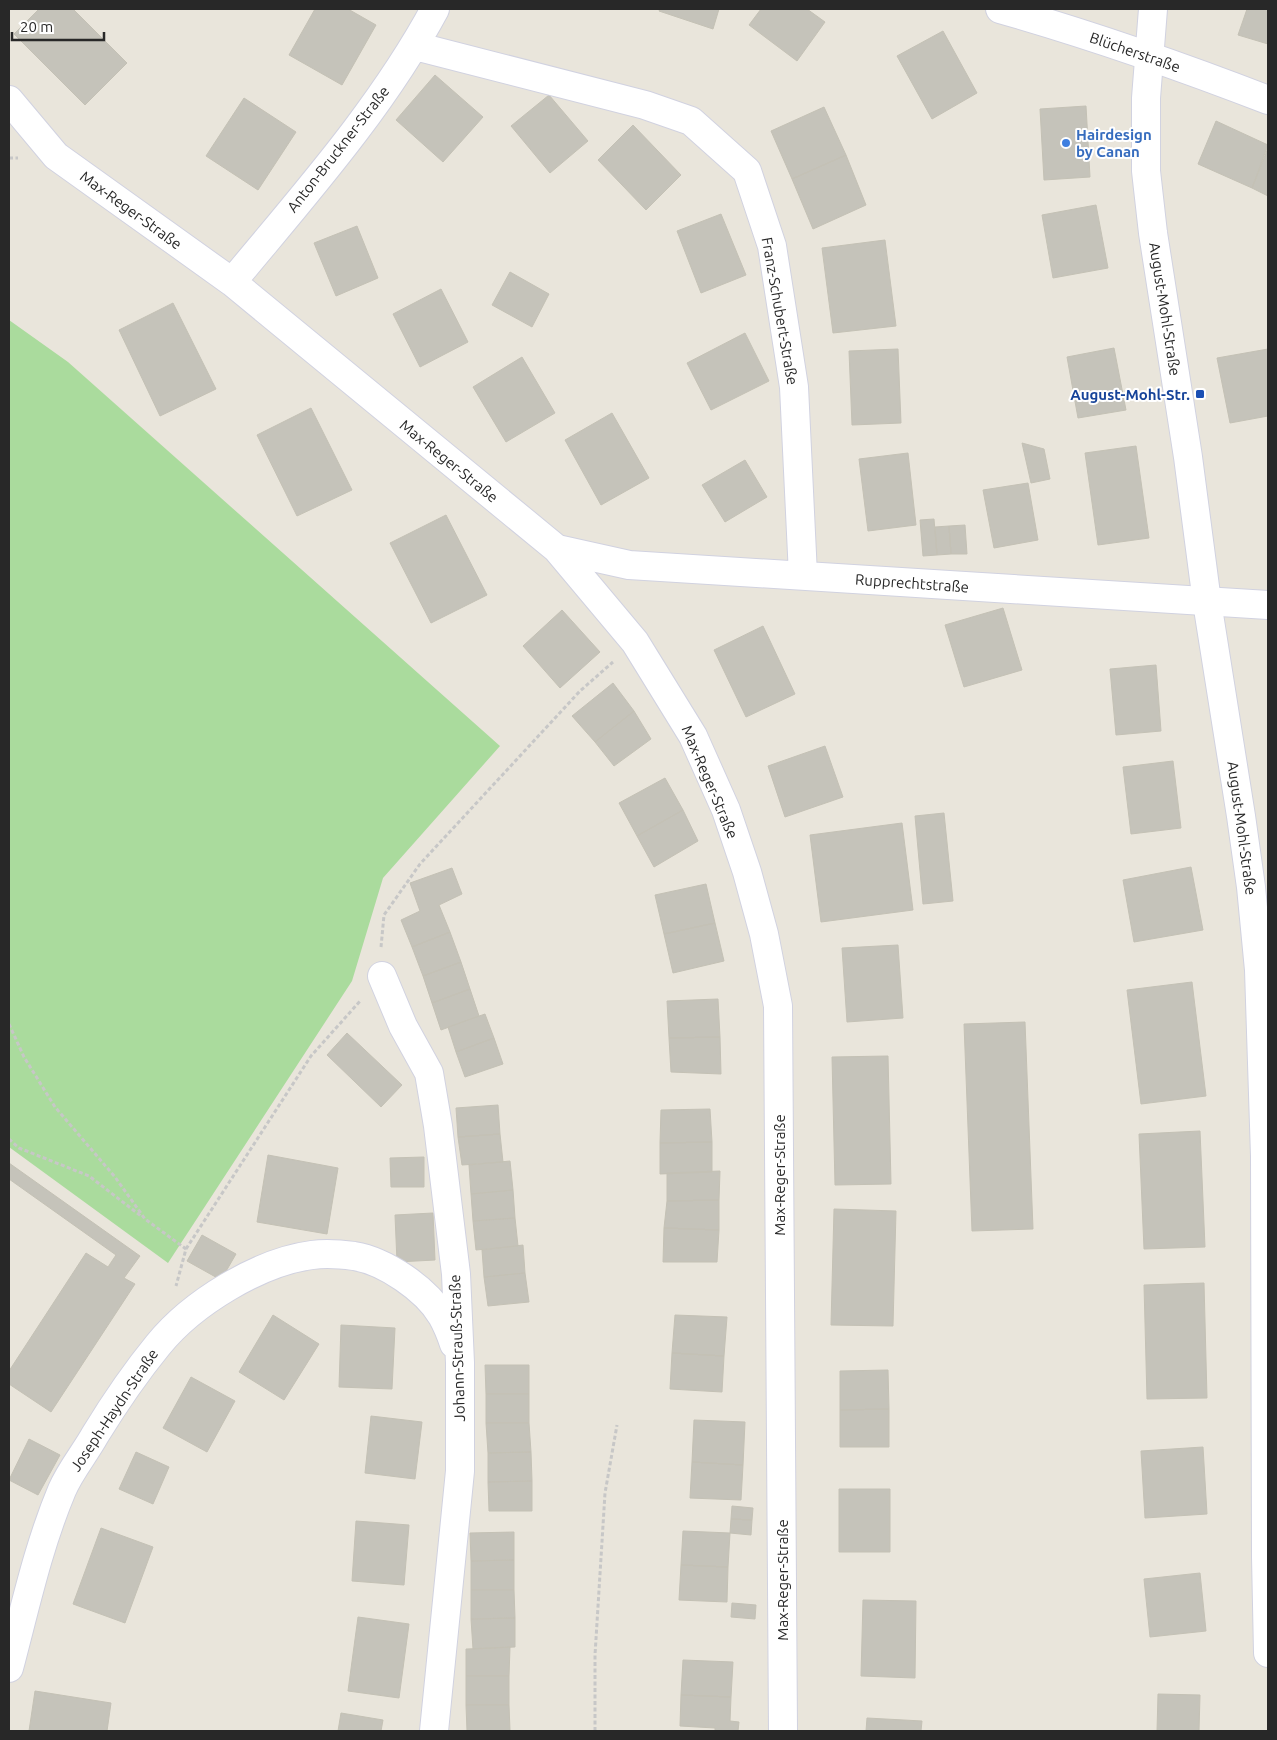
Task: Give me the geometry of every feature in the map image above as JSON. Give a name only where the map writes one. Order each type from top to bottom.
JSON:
[{"type":"street","name":"Anton-Bruckner-Straße","points":[[232,282],[340,150],[415,46],[435,9]]},
{"type":"street","name":"Blücherstraße","points":[[1000,9],[1064,27],[1148,55],[1268,100]]},
{"type":"street","name":"August-Mohl-Straße","points":[[1153,9],[1146,98],[1146,171],[1153,233],[1248,860],[1259,970],[1265,1156],[1268,1653]]},
{"type":"street","name":"Franz-Schubert-Straße","points":[[415,46],[645,104],[691,121],[746,171],[772,246],[794,387],[803,575]]},
{"type":"street","name":"Max-Reger-Straße","points":[[9,100],[56,156],[232,282],[557,549],[635,642],[694,736],[726,810],[747,872],[764,934],[778,1006],[783,1731]]},
{"type":"street","name":"Rupprechtstraße","points":[[557,549],[629,564],[1268,605]]},
{"type":"street","name":"Johann-Strauß-Straße","points":[[382,976],[404,1026],[428,1073],[438,1126],[456,1274],[460,1363],[460,1471],[434,1731]]},
{"type":"street","name":"Joseph-Haydn-Straße","points":[[9,1668],[38,1561],[63,1489],[114,1406],[158,1344],[177,1325],[206,1302],[227,1288],[261,1270],[292,1259],[333,1253],[359,1257],[383,1266],[408,1280],[425,1296],[442,1316],[460,1363]]},
{"type":"path","points":[[175,1287],[186,1249],[311,1056],[382,976],[381,948],[384,915],[420,864],[580,691],[635,642]]},
{"type":"path","points":[[9,1024],[24,1057],[55,1107],[115,1178],[145,1220]]},
{"type":"path","points":[[9,1139],[19,1148],[89,1176],[186,1249]]},
{"type":"path","points":[[595,1731],[595,1656],[605,1493],[617,1425]]},
{"type":"green space","points":[[9,320],[68,362],[500,746],[383,878],[352,981],[168,1263],[9,1147]]},
{"type":"building","points":[[39,9],[73,9],[127,63],[85,105],[14,34]]},
{"type":"building","points":[[315,9],[348,9],[376,25],[342,85],[289,55]]},
{"type":"building","points":[[660,9],[719,9],[713,29],[659,11]]},
{"type":"building","points":[[761,9],[807,9],[825,22],[797,61],[749,25]]},
{"type":"building","points":[[1247,9],[1268,9],[1268,44],[1238,35]]},
{"type":"building","points":[[943,31],[977,93],[932,119],[897,56]]},
{"type":"building","points":[[435,75],[483,117],[443,162],[396,120]]},
{"type":"building","points":[[549,95],[588,141],[550,173],[511,126]]},
{"type":"building","points":[[244,98],[296,132],[258,190],[206,156]]},
{"type":"building","points":[[1086,106],[1090,177],[1044,180],[1040,109]]},
{"type":"building","points":[[824,107],[846,155],[792,179],[771,131]]},
{"type":"building","points":[[1216,121],[1268,145],[1252,188],[1198,164]]},
{"type":"building","points":[[633,125],[681,175],[646,210],[598,160]]},
{"type":"building","points":[[1268,148],[1268,196],[1252,188]]},
{"type":"building","points":[[846,155],[866,205],[813,229],[792,179]]},
{"type":"building","points":[[1096,205],[1108,268],[1053,278],[1042,215]]},
{"type":"building","points":[[721,214],[746,275],[701,293],[677,231]]},
{"type":"building","points":[[357,226],[378,278],[336,296],[314,243]]},
{"type":"building","points":[[885,240],[896,326],[833,333],[822,248]]},
{"type":"building","points":[[510,272],[549,294],[532,327],[492,305]]},
{"type":"building","points":[[441,289],[468,342],[420,367],[393,314]]},
{"type":"building","points":[[173,303],[216,389],[160,416],[119,330]]},
{"type":"building","points":[[745,333],[769,381],[711,410],[687,363]]},
{"type":"building","points":[[1114,348],[1126,410],[1078,418],[1067,357]]},
{"type":"building","points":[[898,349],[901,423],[852,425],[849,351]]},
{"type":"building","points":[[1268,349],[1268,416],[1230,423],[1217,358]]},
{"type":"building","points":[[522,357],[555,413],[506,442],[473,387]]},
{"type":"building","points":[[311,408],[352,490],[297,516],[257,435]]},
{"type":"building","points":[[612,413],[649,478],[601,505],[565,440]]},
{"type":"building","points":[[1022,443],[1044,449],[1050,479],[1031,483]]},
{"type":"building","points":[[1136,446],[1149,538],[1098,545],[1085,453]]},
{"type":"building","points":[[908,453],[916,525],[868,531],[859,459]]},
{"type":"building","points":[[745,460],[767,497],[725,522],[702,485]]},
{"type":"building","points":[[1028,483],[1038,540],[994,548],[983,490]]},
{"type":"building","points":[[446,515],[487,595],[431,623],[390,543]]},
{"type":"building","points":[[934,519],[937,555],[923,556],[920,520]]},
{"type":"building","points":[[965,525],[967,554],[951,554],[949,526]]},
{"type":"building","points":[[949,526],[951,554],[937,555],[935,527]]},
{"type":"building","points":[[1003,608],[1022,670],[964,687],[945,625]]},
{"type":"building","points":[[562,610],[600,652],[560,688],[523,646]]},
{"type":"building","points":[[763,626],[795,694],[746,717],[714,650]]},
{"type":"building","points":[[1156,665],[1161,731],[1116,735],[1110,669]]},
{"type":"building","points":[[613,683],[634,711],[595,742],[572,716]]},
{"type":"building","points":[[634,711],[651,739],[614,766],[595,742]]},
{"type":"building","points":[[825,746],[843,797],[785,817],[768,766]]},
{"type":"building","points":[[1173,761],[1181,828],[1131,834],[1123,767]]},
{"type":"building","points":[[665,778],[683,810],[637,836],[619,803]]},
{"type":"building","points":[[683,810],[698,841],[654,867],[637,836]]},
{"type":"building","points":[[944,813],[953,901],[923,904],[915,816]]},
{"type":"building","points":[[902,823],[913,910],[821,922],[810,835]]},
{"type":"building","points":[[1191,867],[1203,930],[1134,942],[1123,880]]},
{"type":"building","points":[[452,868],[462,894],[439,905],[450,932],[412,947],[401,920],[420,911],[410,883]]},
{"type":"building","points":[[706,884],[715,923],[664,934],[655,895]]},
{"type":"building","points":[[715,923],[724,961],[673,973],[664,934]]},
{"type":"building","points":[[450,932],[461,962],[423,976],[412,947]]},
{"type":"building","points":[[898,945],[903,1018],[847,1022],[842,948]]},
{"type":"building","points":[[461,962],[470,989],[432,1003],[423,976]]},
{"type":"building","points":[[1192,982],[1206,1096],[1141,1104],[1127,990]]},
{"type":"building","points":[[470,989],[479,1016],[441,1030],[432,1003]]},
{"type":"building","points":[[718,999],[720,1037],[669,1038],[667,1001]]},
{"type":"building","points":[[485,1014],[494,1038],[456,1052],[448,1027]]},
{"type":"building","points":[[1025,1022],[1033,1229],[972,1231],[964,1024]]},
{"type":"building","points":[[347,1033],[402,1085],[381,1107],[327,1055]]},
{"type":"building","points":[[720,1037],[721,1074],[671,1072],[669,1038]]},
{"type":"building","points":[[494,1038],[503,1064],[465,1077],[456,1052]]},
{"type":"building","points":[[888,1056],[891,1184],[835,1185],[832,1057]]},
{"type":"building","points":[[498,1105],[500,1134],[458,1137],[456,1108]]},
{"type":"building","points":[[710,1109],[712,1142],[660,1143],[661,1110]]},
{"type":"building","points":[[1200,1131],[1205,1247],[1144,1249],[1139,1134]]},
{"type":"building","points":[[500,1134],[503,1162],[462,1165],[458,1137]]},
{"type":"building","points":[[712,1142],[712,1172],[660,1174],[660,1143]]},
{"type":"building","points":[[268,1155],[338,1168],[327,1234],[257,1222]]},
{"type":"building","points":[[424,1157],[424,1187],[391,1187],[390,1158]]},
{"type":"building","points":[[510,1161],[513,1190],[471,1194],[469,1165]]},
{"type":"building","points":[[9,1163],[140,1256],[124,1278],[135,1284],[51,1412],[9,1384],[9,1371],[86,1253],[108,1267],[116,1255],[9,1179]]},
{"type":"building","points":[[720,1171],[719,1200],[667,1201],[667,1173]]},
{"type":"building","points":[[513,1190],[515,1218],[473,1221],[471,1194]]},
{"type":"building","points":[[719,1200],[719,1230],[664,1228],[667,1201]]},
{"type":"building","points":[[834,1209],[896,1211],[893,1326],[831,1325]]},
{"type":"building","points":[[433,1213],[435,1260],[397,1262],[395,1215]]},
{"type":"building","points":[[515,1218],[518,1246],[476,1250],[473,1221]]},
{"type":"building","points":[[664,1228],[719,1230],[717,1262],[663,1262]]},
{"type":"building","points":[[202,1235],[236,1254],[221,1280],[187,1261]]},
{"type":"building","points":[[523,1245],[525,1273],[484,1277],[482,1250]]},
{"type":"building","points":[[525,1273],[529,1302],[488,1306],[484,1277]]},
{"type":"building","points":[[1204,1283],[1207,1398],[1147,1399],[1144,1285]]},
{"type":"building","points":[[273,1315],[319,1344],[284,1400],[239,1372]]},
{"type":"building","points":[[675,1315],[727,1317],[724,1356],[672,1353]]},
{"type":"building","points":[[341,1325],[395,1328],[392,1389],[339,1387]]},
{"type":"building","points":[[672,1353],[724,1356],[722,1392],[670,1389]]},
{"type":"building","points":[[485,1365],[529,1365],[529,1394],[486,1394]]},
{"type":"building","points":[[888,1370],[889,1409],[840,1410],[840,1371]]},
{"type":"building","points":[[191,1377],[235,1401],[207,1452],[163,1428]]},
{"type":"building","points":[[486,1394],[529,1394],[529,1423],[486,1423]]},
{"type":"building","points":[[889,1409],[889,1447],[840,1447],[840,1410]]},
{"type":"building","points":[[371,1416],[422,1422],[415,1479],[365,1473]]},
{"type":"building","points":[[694,1420],[745,1422],[743,1465],[692,1462]]},
{"type":"building","points":[[486,1423],[529,1423],[531,1452],[488,1453]]},
{"type":"building","points":[[29,1439],[60,1455],[38,1495],[9,1480]]},
{"type":"building","points":[[1203,1447],[1207,1514],[1145,1518],[1141,1451]]},
{"type":"building","points":[[136,1452],[169,1467],[153,1504],[119,1489]]},
{"type":"building","points":[[531,1452],[532,1481],[488,1482],[488,1453]]},
{"type":"building","points":[[692,1462],[743,1465],[741,1500],[690,1498]]},
{"type":"building","points":[[532,1481],[532,1511],[489,1511],[488,1482]]},
{"type":"building","points":[[839,1489],[890,1489],[890,1552],[839,1552]]},
{"type":"building","points":[[732,1506],[753,1508],[752,1520],[731,1519]]},
{"type":"building","points":[[731,1519],[752,1520],[751,1535],[730,1533]]},
{"type":"building","points":[[356,1521],[409,1525],[404,1585],[352,1581]]},
{"type":"building","points":[[101,1528],[153,1547],[125,1623],[73,1604]]},
{"type":"building","points":[[683,1531],[730,1533],[728,1567],[681,1565]]},
{"type":"building","points":[[514,1532],[514,1560],[471,1561],[470,1533]]},
{"type":"building","points":[[514,1560],[514,1590],[471,1590],[471,1561]]},
{"type":"building","points":[[681,1565],[728,1567],[727,1602],[679,1600]]},
{"type":"building","points":[[1200,1573],[1206,1631],[1150,1637],[1144,1579]]},
{"type":"building","points":[[471,1590],[514,1590],[515,1618],[471,1619]]},
{"type":"building","points":[[863,1600],[916,1601],[915,1678],[861,1676]]},
{"type":"building","points":[[732,1603],[756,1605],[755,1619],[731,1617]]},
{"type":"building","points":[[358,1617],[409,1624],[399,1698],[348,1691]]},
{"type":"building","points":[[515,1618],[515,1647],[473,1649],[471,1619]]},
{"type":"building","points":[[510,1647],[509,1676],[466,1676],[466,1649]]},
{"type":"building","points":[[683,1660],[733,1662],[731,1697],[681,1695]]},
{"type":"building","points":[[466,1676],[509,1676],[509,1705],[466,1705]]},
{"type":"building","points":[[35,1691],[111,1703],[107,1731],[29,1731]]},
{"type":"building","points":[[1158,1694],[1200,1695],[1199,1731],[1157,1731]]},
{"type":"building","points":[[681,1695],[731,1697],[730,1721],[739,1722],[738,1731],[715,1731],[715,1728],[680,1726]]},
{"type":"building","points":[[466,1705],[509,1705],[510,1731],[467,1731]]},
{"type":"building","points":[[341,1713],[383,1720],[381,1731],[338,1731]]},
{"type":"building","points":[[867,1718],[922,1721],[921,1731],[866,1731]]},
{"type":"place","name":"Hairdesign by Canan","points":[[1066,143]]},
{"type":"place","name":"August-Mohl-Str.","points":[[1200,394]]}]
